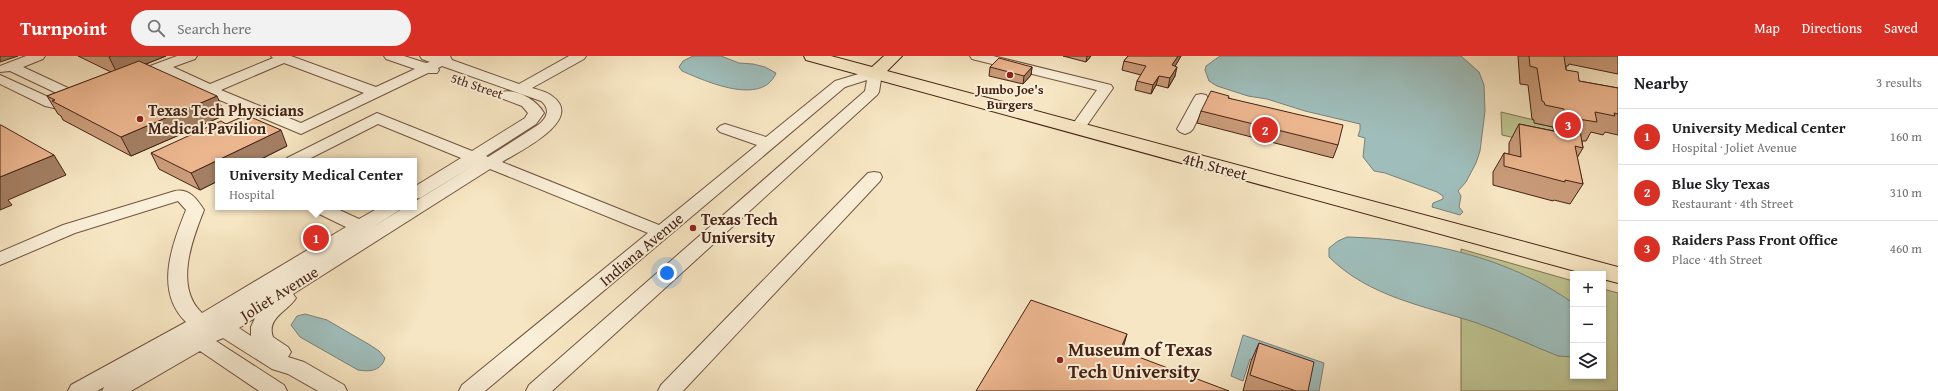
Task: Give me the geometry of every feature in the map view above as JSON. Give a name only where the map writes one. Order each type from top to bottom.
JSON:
[{"type":"main road","name":"4th Street","points":[[812,56],[1618,275]]},
{"type":"main road","name":"Indiana Avenue","points":[[874,73],[894,56]]},
{"type":"street","points":[[5,69],[38,56]]},
{"type":"street","points":[[139,76],[190,56]]},
{"type":"street","name":"5th Street","points":[[391,56],[434,59],[522,88],[546,98],[553,103],[555,109]]},
{"type":"street","points":[[522,88],[579,56]]},
{"type":"street","points":[[977,56],[1106,88],[1078,128]]},
{"type":"street","points":[[209,90],[281,57],[375,92]]},
{"type":"street","points":[[161,67],[209,90],[301,129],[375,92],[434,59]]},
{"type":"street","name":"5th Street","points":[[434,59],[522,101],[531,106],[536,113]]},
{"type":"street","points":[[5,69],[80,99]]},
{"type":"street","points":[[537,391],[872,92],[874,73]]},
{"type":"street","name":"Indiana Avenue","points":[[470,391],[840,84],[874,73]]},
{"type":"street","points":[[0,79],[50,103],[63,104],[94,93]]},
{"type":"street","points":[[1185,129],[1201,98]]},
{"type":"street","name":"Joliet Avenue","points":[[417,192],[547,127],[552,121],[555,109]]},
{"type":"street","name":"Joliet Avenue","points":[[417,200],[482,160],[531,121],[536,113]]},
{"type":"street","points":[[299,158],[377,118],[661,232]]},
{"type":"street","points":[[725,129],[768,143]]},
{"type":"street","points":[[669,391],[874,177]]},
{"type":"street","points":[[0,259],[69,229],[181,195],[191,203],[195,210],[181,248],[178,262],[177,283],[179,294],[185,309],[200,332],[276,391]]},
{"type":"street","points":[[325,210],[367,230]]},
{"type":"street","name":"Joliet Avenue","points":[[223,328],[315,271],[367,230],[389,210]]},
{"type":"street","name":"Joliet Avenue","points":[[113,391],[200,332],[400,210]]},
{"type":"street","points":[[296,368],[288,357],[262,338],[262,326],[275,305],[301,288],[315,271]]},
{"type":"street","points":[[200,332],[223,328],[280,363],[296,368],[336,391]]},
{"type":"street","name":"Joliet Avenue","points":[[79,391],[200,332]]},
{"type":"green space","points":[[1501,112],[1534,120],[1535,123],[1553,127],[1554,134],[1564,149],[1502,135]]},
{"type":"green space","points":[[1461,249],[1570,280],[1570,379],[1606,379],[1606,290],[1618,293],[1618,391],[1461,391]]},
{"type":"water","points":[[693,56],[721,56],[739,63],[765,67],[776,73],[769,83],[759,88],[746,90],[732,88],[718,85],[682,71],[679,67],[683,61]]},
{"type":"water","points":[[1220,56],[1461,56],[1479,72],[1484,85],[1485,111],[1480,151],[1476,163],[1466,182],[1458,191],[1461,196],[1459,207],[1463,212],[1460,215],[1432,207],[1433,203],[1443,199],[1443,196],[1437,192],[1385,173],[1374,171],[1363,157],[1365,138],[1358,136],[1360,124],[1305,111],[1267,99],[1248,96],[1217,86],[1209,81],[1205,70],[1206,66]]},
{"type":"water","points":[[1347,237],[1406,242],[1436,247],[1494,262],[1548,287],[1570,301],[1570,357],[1558,356],[1477,323],[1398,299],[1380,291],[1345,271],[1329,257],[1329,248],[1338,241]]},
{"type":"water","points":[[305,314],[327,320],[379,351],[385,358],[381,366],[371,371],[358,370],[300,337],[291,325],[297,316]]},
{"type":"water","points":[[1243,335],[1324,363],[1319,391],[1304,391],[1307,379],[1250,359],[1243,381],[1231,376]]},
{"type":"building","points":[[1128,56],[1178,56],[1172,65],[1177,67],[1170,78],[1159,76],[1153,85],[1137,81],[1146,66],[1124,61]]},
{"type":"building","points":[[1529,56],[1564,56],[1566,70],[1578,72],[1579,81],[1618,88],[1618,114],[1614,113],[1615,116],[1595,112],[1597,122],[1578,119],[1583,148],[1575,146],[1583,184],[1565,180],[1565,182],[1504,166],[1504,153],[1521,157],[1519,124],[1568,134],[1564,109],[1545,105],[1542,101],[1537,68],[1530,66]]},
{"type":"building","points":[[999,58],[1032,67],[1024,76],[990,67]]},
{"type":"building","points":[[139,61],[217,96],[121,137],[52,101],[55,100],[47,96]]},
{"type":"building","points":[[1211,91],[1229,96],[1228,98],[1343,125],[1338,145],[1201,111]]},
{"type":"building","points":[[246,115],[281,130],[222,158],[215,158],[215,162],[191,173],[151,153],[221,121],[226,124]]},
{"type":"building","points":[[1,125],[54,155],[0,177]]},
{"type":"building","name":"Museum of Texas Tech University","points":[[1031,300],[1127,334],[1120,350],[1229,391],[976,391]]},
{"type":"building","points":[[1259,343],[1314,362],[1308,391],[1296,391],[1250,375]]},
{"type":"place","name":"Jumbo Joe's Burgers","points":[[1010,75]]},
{"type":"place","name":"Texas Tech Physicians Medical Pavilion","points":[[140,119]]},
{"type":"place","name":"Raiders Pass Front Office","points":[[1568,125]]},
{"type":"place","name":"Blue Sky Texas","points":[[1265,130]]},
{"type":"place","name":"Texas Tech University","points":[[693,228]]},
{"type":"place","name":"University Medical Center","points":[[316,238]]},
{"type":"place","name":"Museum of Texas Tech University","points":[[1060,360]]}]
